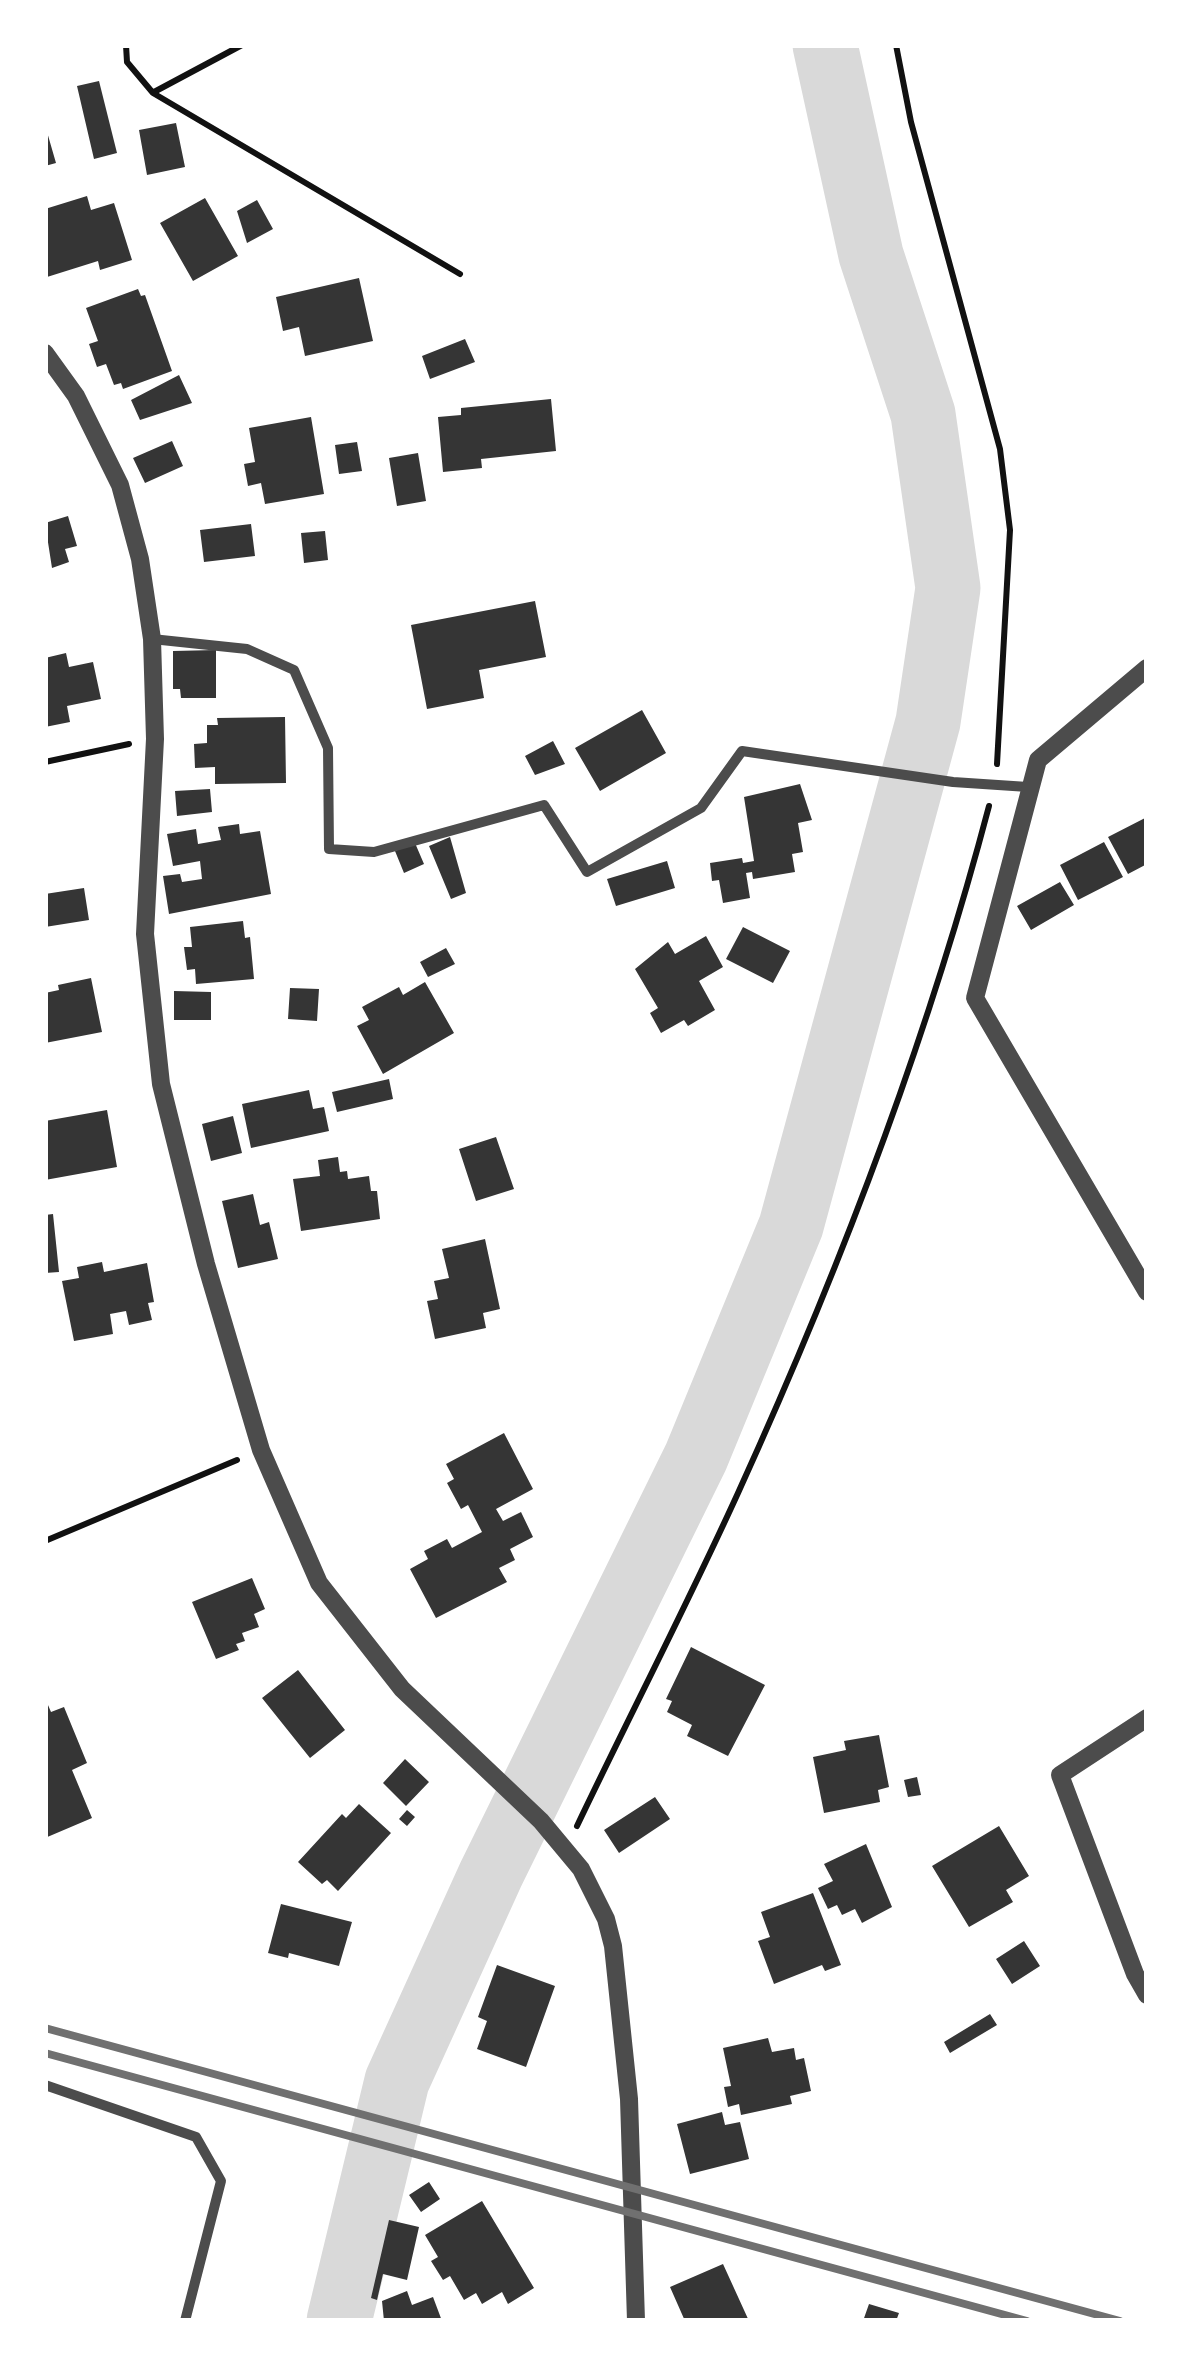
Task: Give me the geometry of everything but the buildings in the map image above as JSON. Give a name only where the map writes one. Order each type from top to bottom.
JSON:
[{"type":"street","points":[[45,353],[76,396],[120,484],[140,560],[152,639],[155,739],[145,934],[161,1084],[206,1264],[261,1450],[320,1583],[402,1689],[541,1821],[594,1893],[613,1946],[629,2099],[636,2321]]},
{"type":"street","points":[[152,639],[247,649],[294,670],[328,748],[329,848],[374,852],[544,805],[587,872],[701,808],[742,751],[953,782],[1028,788]]},
{"type":"street","points":[[1147,668],[1038,760],[975,998],[1147,1292]]},
{"type":"street","points":[[1147,1718],[1060,1775],[1135,1974],[1147,1995]]},
{"type":"street","points":[[45,2085],[196,2137],[222,2181],[185,2321]]},
{"type":"path","points":[[126,45],[127,62],[153,93],[460,274]]},
{"type":"path","points":[[153,93],[242,45]]},
{"type":"path","points":[[566,1850],[738,1494],[838,1263],[953,937],[994,785],[1002,707],[1010,530],[1000,449],[911,122],[896,45]]},
{"type":"path","points":[[45,762],[155,739]]},
{"type":"path","points":[[45,1541],[261,1450]]},
{"type":"waterway","points":[[339,2321],[397,2081],[491,1874],[696,1457],[791,1226],[928,722],[948,588],[923,414],[871,255],[825,45]]},
{"type":"railway","points":[[45,2028],[1120,2321]]},
{"type":"railway","points":[[45,2053],[1027,2321]]}]
